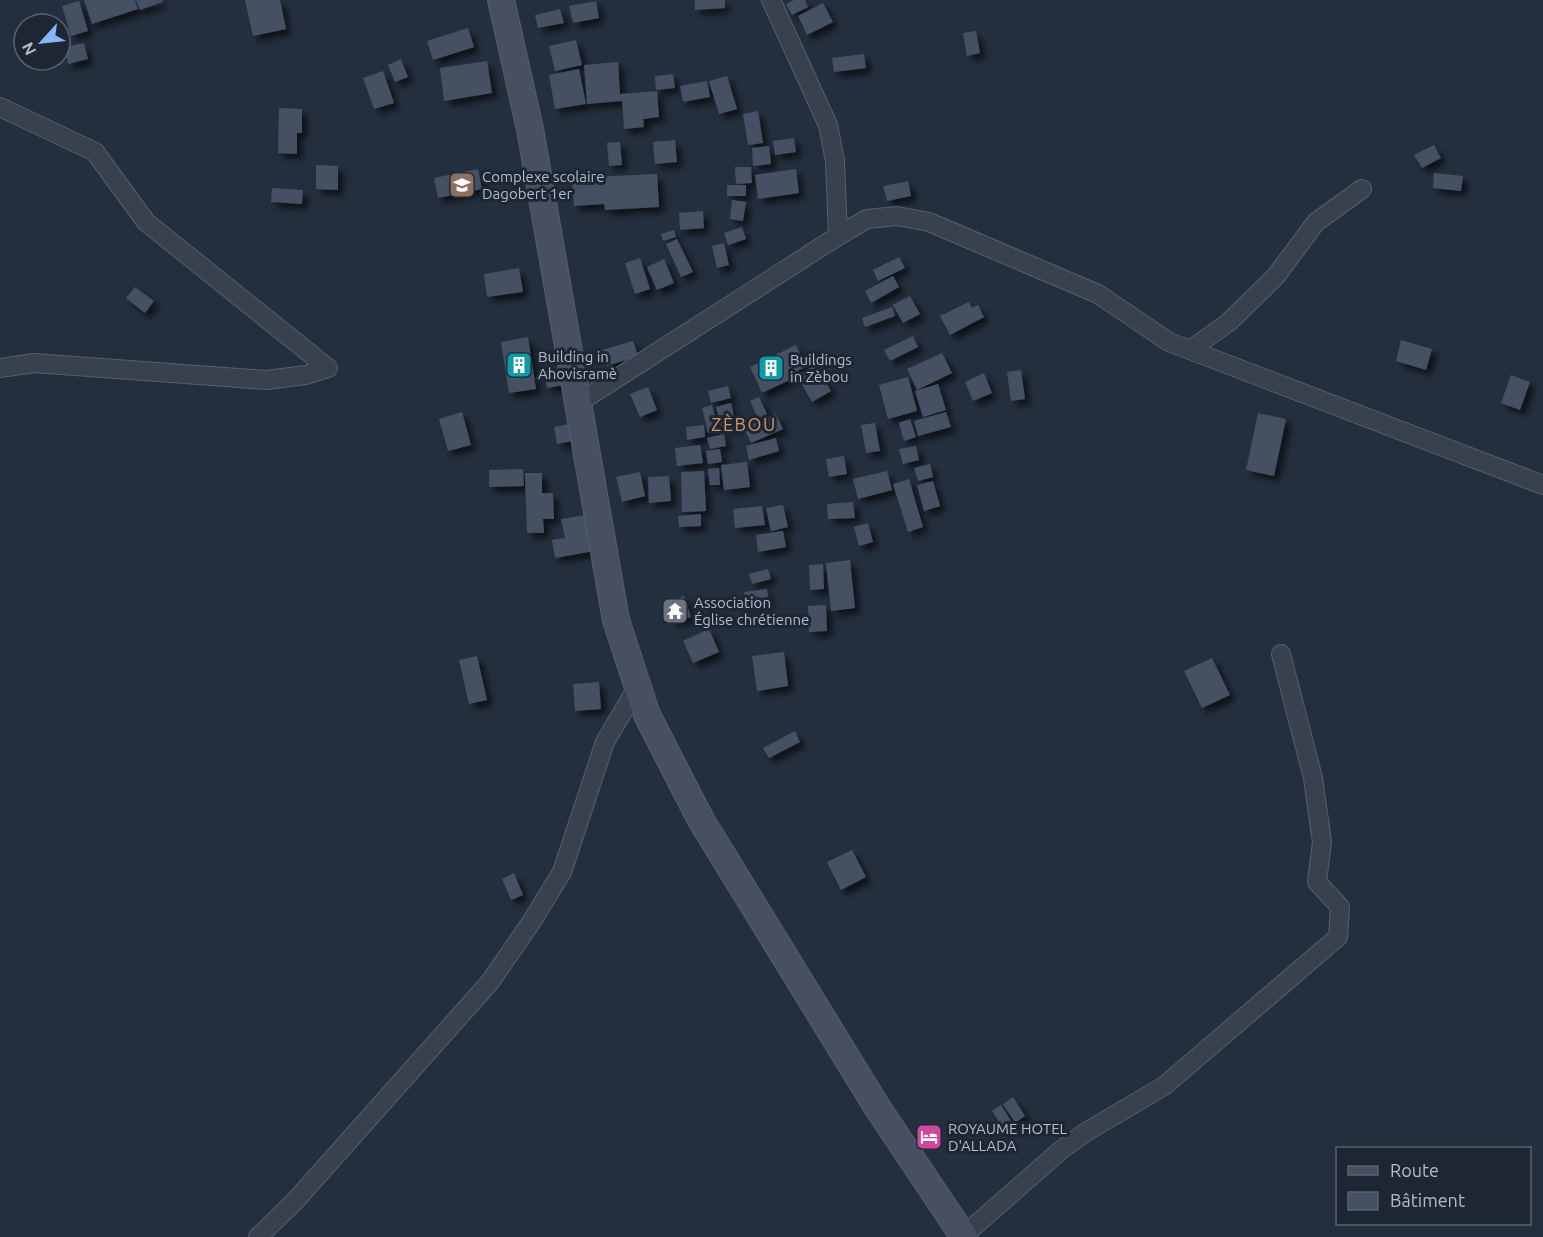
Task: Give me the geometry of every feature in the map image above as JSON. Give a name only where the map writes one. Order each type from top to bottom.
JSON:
[{"type":"street","points":[[501,0],[530,129],[616,620],[647,715],[701,820],[877,1107],[964,1236],[1061,1150],[1086,1132],[1164,1086],[1338,937],[1340,907],[1317,882],[1322,842],[1313,778],[1281,654]]},
{"type":"street","points":[[771,0],[828,125],[836,170],[838,236]]},
{"type":"street","points":[[0,107],[95,152],[146,222],[328,368],[306,375],[266,380],[34,363],[0,368]]},
{"type":"street","points":[[1190,350],[1229,322],[1276,276],[1316,222],[1362,189]]},
{"type":"street","points":[[578,403],[838,236],[867,219],[897,216],[928,222],[1098,294],[1151,332],[1190,350],[1543,485]]},
{"type":"street","points":[[258,1237],[296,1200],[432,1051],[490,982],[508,956],[562,872],[605,742],[638,686]]},
{"type":"building","points":[[84,0],[135,0],[138,9],[92,24]]},
{"type":"building","points":[[136,0],[162,0],[163,2],[140,10]]},
{"type":"building","points":[[245,0],[280,0],[286,29],[253,36]]},
{"type":"building","points":[[695,0],[725,0],[725,8],[695,10]]},
{"type":"building","points":[[794,0],[805,0],[808,7],[792,15],[786,4]]},
{"type":"building","points":[[79,1],[88,31],[72,36],[72,12],[64,12],[62,6]]},
{"type":"building","points":[[596,1],[599,18],[573,23],[569,6]]},
{"type":"building","points":[[823,3],[833,22],[807,35],[798,16]]},
{"type":"building","points":[[560,9],[564,23],[538,28],[535,15]]},
{"type":"building","points":[[468,28],[474,47],[433,60],[427,41]]},
{"type":"building","points":[[976,31],[980,53],[967,56],[963,33]]},
{"type":"building","points":[[576,40],[582,65],[555,71],[549,46]]},
{"type":"building","points":[[84,43],[88,59],[72,63],[72,46]]},
{"type":"building","points":[[864,54],[866,68],[834,72],[832,58]]},
{"type":"building","points":[[401,59],[408,77],[395,82],[388,65]]},
{"type":"building","points":[[487,61],[492,93],[444,101],[440,68]]},
{"type":"building","points":[[618,62],[620,94],[657,91],[659,117],[643,119],[644,127],[624,129],[622,101],[587,104],[584,65]]},
{"type":"building","points":[[579,69],[586,104],[555,109],[549,75]]},
{"type":"building","points":[[383,71],[394,103],[374,109],[363,78]]},
{"type":"building","points":[[673,74],[675,88],[656,90],[655,76]]},
{"type":"building","points":[[727,76],[737,109],[719,114],[709,81]]},
{"type":"building","points":[[707,81],[710,97],[683,102],[680,86]]},
{"type":"building","points":[[279,108],[302,109],[302,133],[297,133],[297,154],[278,153]]},
{"type":"building","points":[[758,111],[763,143],[748,145],[743,114]]},
{"type":"building","points":[[794,138],[796,152],[775,155],[773,141]]},
{"type":"building","points":[[675,140],[677,162],[655,164],[653,142]]},
{"type":"building","points":[[620,142],[622,165],[609,166],[607,143]]},
{"type":"building","points":[[1434,145],[1441,158],[1422,168],[1414,155]]},
{"type":"building","points":[[769,146],[771,164],[753,166],[752,148]]},
{"type":"building","points":[[316,165],[338,166],[338,190],[316,189]]},
{"type":"building","points":[[735,167],[751,167],[752,183],[736,184]]},
{"type":"building","points":[[478,169],[482,189],[438,198],[434,178]]},
{"type":"building","points":[[796,169],[799,193],[758,199],[755,175]]},
{"type":"building","points":[[1434,173],[1463,176],[1461,191],[1433,188]]},
{"type":"building","points":[[657,174],[659,207],[605,210],[604,204],[574,206],[572,178]]},
{"type":"building","points":[[908,181],[911,196],[887,201],[883,186]]},
{"type":"building","points":[[727,185],[746,185],[746,196],[727,196]]},
{"type":"building","points":[[272,188],[303,190],[302,204],[271,202]]},
{"type":"building","points":[[732,200],[746,202],[743,221],[730,219]]},
{"type":"building","points":[[703,211],[704,228],[680,230],[679,213]]},
{"type":"building","points":[[742,227],[746,239],[728,245],[724,233]]},
{"type":"building","points":[[674,230],[676,237],[663,241],[661,234]]},
{"type":"building","points":[[677,239],[693,272],[681,277],[666,244]]},
{"type":"building","points":[[724,243],[729,265],[717,268],[712,246]]},
{"type":"building","points":[[899,257],[905,268],[878,281],[873,270]]},
{"type":"building","points":[[640,258],[650,289],[635,294],[625,263]]},
{"type":"building","points":[[664,259],[674,283],[657,290],[647,267]]},
{"type":"building","points":[[519,268],[523,292],[487,297],[484,274]]},
{"type":"building","points":[[893,276],[899,287],[871,303],[865,291]]},
{"type":"building","points":[[135,287],[154,301],[145,313],[126,298]]},
{"type":"building","points":[[910,296],[920,314],[903,323],[893,305]]},
{"type":"building","points":[[969,302],[972,308],[978,305],[984,317],[950,335],[940,316]]},
{"type":"building","points":[[892,307],[895,316],[865,327],[862,318]]},
{"type":"building","points":[[913,336],[918,347],[890,361],[884,350]]},
{"type":"building","name":"Building in Ahovisramè","points":[[528,337],[536,389],[509,393],[501,342]]},
{"type":"building","points":[[1401,340],[1432,349],[1426,370],[1396,361]]},
{"type":"building","points":[[633,341],[638,356],[607,366],[602,350]]},
{"type":"building","name":"Buildings in Zèbou","points":[[796,345],[806,367],[795,372],[793,367],[788,370],[792,379],[762,393],[750,367]]},
{"type":"building","points":[[942,353],[952,373],[917,390],[907,369]]},
{"type":"building","points":[[815,365],[831,391],[812,402],[797,376]]},
{"type":"building","points":[[1021,370],[1025,399],[1011,401],[1007,372]]},
{"type":"building","points":[[562,373],[564,385],[547,388],[545,376]]},
{"type":"building","points":[[984,373],[992,393],[973,401],[965,382]]},
{"type":"building","points":[[1511,375],[1530,382],[1520,410],[1501,403]]},
{"type":"building","points":[[908,377],[917,411],[888,419],[879,385]]},
{"type":"building","points":[[938,384],[946,410],[923,417],[915,391]]},
{"type":"building","points":[[728,386],[731,398],[711,403],[708,391]]},
{"type":"building","points":[[648,387],[657,410],[640,417],[630,394]]},
{"type":"building","points":[[759,397],[767,414],[758,418],[750,401]]},
{"type":"building","points":[[731,403],[736,426],[722,430],[716,407]]},
{"type":"building","points":[[712,405],[719,431],[708,433],[702,408]]},
{"type":"building","points":[[462,412],[471,445],[448,451],[439,419]]},
{"type":"building","points":[[946,412],[951,427],[918,436],[914,421]]},
{"type":"building","points":[[1258,413],[1286,419],[1274,476],[1246,470]]},
{"type":"building","points":[[776,414],[783,429],[751,443],[744,428]]},
{"type":"building","points":[[910,419],[916,437],[904,441],[899,423]]},
{"type":"building","points":[[574,423],[578,440],[557,444],[554,427]]},
{"type":"building","points":[[875,423],[880,451],[866,453],[861,425]]},
{"type":"building","points":[[704,425],[705,437],[687,440],[686,427]]},
{"type":"building","points":[[724,434],[726,446],[710,449],[707,438]]},
{"type":"building","points":[[776,438],[779,451],[749,460],[746,446]]},
{"type":"building","points":[[700,445],[703,463],[677,466],[675,448]]},
{"type":"building","points":[[916,446],[919,460],[903,464],[899,449]]},
{"type":"building","points":[[720,449],[722,462],[708,464],[706,451]]},
{"type":"building","points":[[844,456],[847,474],[829,477],[826,459]]},
{"type":"building","points":[[747,462],[750,487],[724,490],[721,465]]},
{"type":"building","points":[[930,464],[933,477],[918,481],[914,468]]},
{"type":"building","points":[[719,468],[720,485],[710,485],[708,469]]},
{"type":"building","points":[[523,469],[524,486],[489,487],[489,470]]},
{"type":"building","points":[[704,471],[706,511],[682,512],[681,472]]},
{"type":"building","points":[[887,471],[892,490],[858,499],[853,479]]},
{"type":"building","points":[[640,472],[645,496],[622,502],[616,477]]},
{"type":"building","points":[[525,473],[542,473],[542,493],[553,493],[554,519],[543,519],[544,533],[527,533]]},
{"type":"building","points":[[669,476],[671,501],[649,503],[648,477]]},
{"type":"building","points":[[909,479],[923,527],[908,532],[893,484]]},
{"type":"building","points":[[933,481],[940,506],[924,511],[917,485]]},
{"type":"building","points":[[853,502],[855,518],[828,519],[827,504]]},
{"type":"building","points":[[783,505],[788,527],[771,531],[766,508]]},
{"type":"building","points":[[762,506],[765,525],[735,528],[733,509]]},
{"type":"building","points":[[701,514],[701,526],[679,527],[678,516]]},
{"type":"building","points":[[587,515],[594,551],[555,558],[552,540],[565,538],[561,519]]},
{"type":"building","points":[[868,523],[873,542],[859,546],[854,527]]},
{"type":"building","points":[[783,531],[786,547],[758,552],[756,535]]},
{"type":"building","points":[[850,560],[855,608],[831,611],[826,563]]},
{"type":"building","points":[[823,564],[824,589],[810,590],[809,565]]},
{"type":"building","points":[[768,569],[771,579],[752,584],[749,574]]},
{"type":"building","points":[[767,589],[769,603],[746,606],[744,592]]},
{"type":"building","points":[[684,596],[691,617],[672,622],[666,602]]},
{"type":"building","points":[[826,605],[827,631],[809,632],[808,606]]},
{"type":"building","points":[[709,629],[719,652],[693,663],[683,641]]},
{"type":"building","points":[[784,652],[788,686],[757,691],[752,656]]},
{"type":"building","points":[[477,656],[487,700],[469,704],[459,660]]},
{"type":"building","points":[[1212,658],[1230,695],[1202,708],[1184,671]]},
{"type":"building","points":[[599,682],[601,709],[575,711],[573,684]]},
{"type":"building","points":[[795,731],[800,742],[769,758],[763,748]]},
{"type":"building","points":[[852,850],[866,877],[841,890],[827,862]]},
{"type":"building","points":[[514,873],[523,895],[511,900],[502,879]]},
{"type":"building","points":[[1013,1097],[1025,1116],[1015,1123],[1003,1104]]},
{"type":"building","points":[[1001,1105],[1013,1124],[1004,1130],[992,1111]]},
{"type":"place","name":"Complexe scolaire Dagobert 1er","points":[[462,185]]},
{"type":"place","name":"Building in Ahovisramè","points":[[519,365]]},
{"type":"place","name":"Buildings in Zèbou","points":[[771,368]]},
{"type":"place","name":"Association Église chrétienne","points":[[675,611]]},
{"type":"place","name":"ROYAUME HOTEL D'ALLADA","points":[[929,1137]]},
{"type":"district","name":"ZÈBOU","points":[[744,424]]}]
